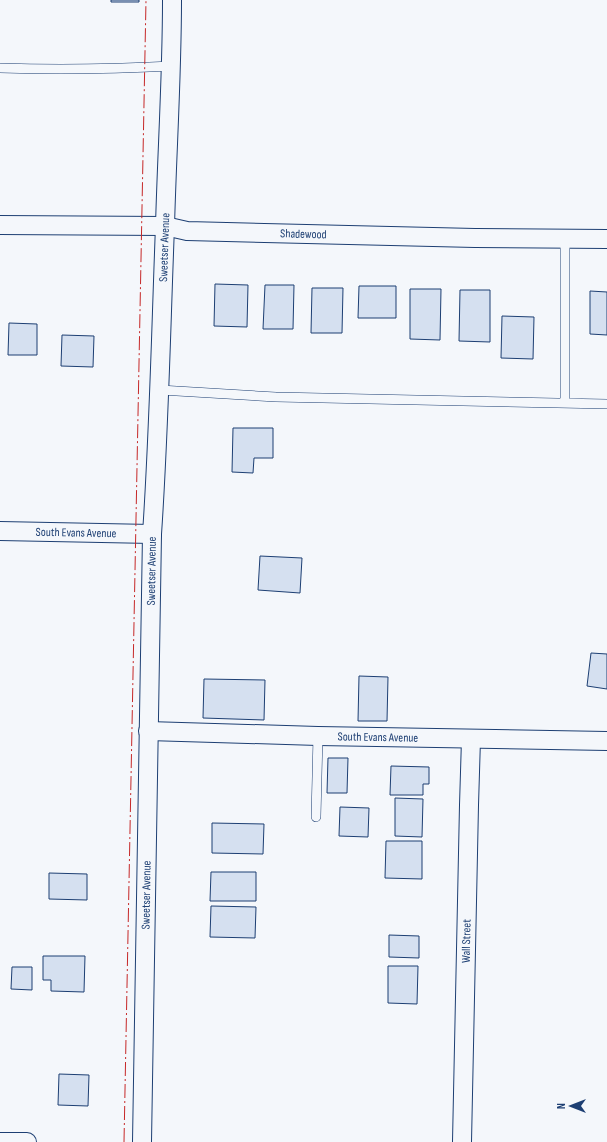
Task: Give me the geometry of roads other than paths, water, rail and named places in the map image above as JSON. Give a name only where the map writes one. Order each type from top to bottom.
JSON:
[{"type":"street","name":"Sweetser Avenue","points":[[142,1142],[152,534],[160,390],[172,66],[172,0]]},
{"type":"street","name":"Shadewood","points":[[0,225],[165,226],[187,232],[459,238],[607,239]]},
{"type":"street","name":"South Evans Avenue","points":[[0,531],[152,534]]},
{"type":"street","name":"South Evans Avenue","points":[[148,731],[318,736],[607,741]]},
{"type":"street","name":"Wall Street","points":[[462,1142],[471,739]]},
{"type":"street","points":[[0,1142],[27,1142]]},
{"type":"lane","points":[[0,68],[113,69],[172,66]]},
{"type":"lane","points":[[565,239],[565,404]]},
{"type":"lane","points":[[160,390],[276,396],[607,404]]},
{"type":"lane","points":[[316,817],[318,736]]}]
